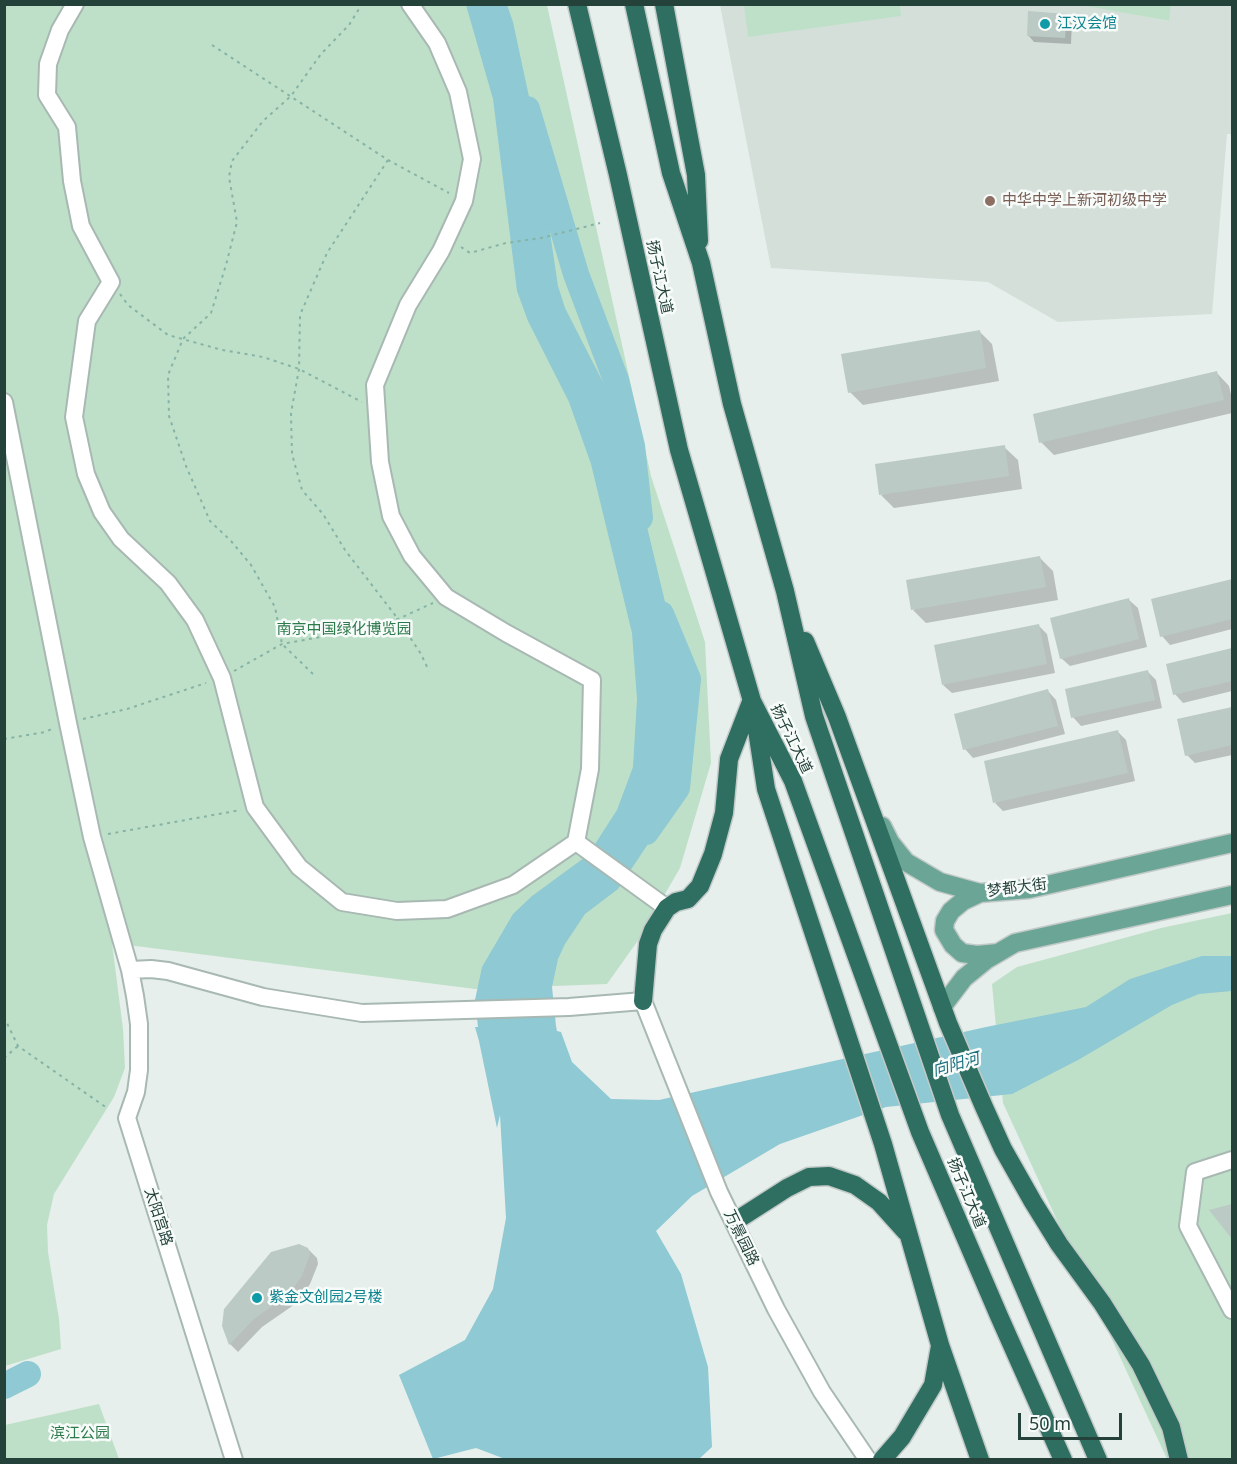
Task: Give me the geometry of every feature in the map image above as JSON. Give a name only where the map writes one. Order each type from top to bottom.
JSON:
[{"type":"highway","name":"扬子江大道","points":[[577,4],[618,175],[679,450],[752,701],[793,781],[920,1132],[1063,1460]]},
{"type":"highway","name":"扬子江大道","points":[[634,4],[671,173],[700,263],[732,404],[784,591],[814,716],[950,1115],[1098,1460]]},
{"type":"highway","points":[[664,4],[696,175],[700,263]]},
{"type":"highway","points":[[784,591],[837,717],[945,1015],[1003,1149],[1043,1219],[1102,1303],[1141,1365],[1171,1426],[1179,1460]]},
{"type":"highway","points":[[643,1001],[648,944],[653,930],[667,908],[676,902],[688,899],[700,886],[713,854],[724,813],[729,759],[752,701]]},
{"type":"highway","points":[[752,701],[766,789],[883,1143],[940,1345],[980,1460]]},
{"type":"highway","points":[[734,1222],[787,1188],[809,1178],[829,1176],[855,1185],[879,1202],[911,1237]]},
{"type":"highway","points":[[882,1460],[902,1437],[933,1385],[940,1345]]},
{"type":"main road","name":"梦都大街","points":[[856,773],[890,842],[906,862],[940,882],[980,892],[1029,889],[1233,843]]},
{"type":"main road","points":[[980,892],[951,911],[945,921],[944,930],[947,938],[963,953],[977,955],[998,953]]},
{"type":"main road","points":[[945,1015],[964,978],[986,960],[1015,943],[1233,895]]},
{"type":"street","points":[[75,4],[60,30],[48,64],[47,95],[67,127],[72,181],[81,226],[111,282],[87,321],[74,417],[86,474],[102,512],[121,539],[168,583],[195,620],[222,678],[255,807],[299,867],[342,902],[397,911],[447,909],[513,885],[576,842],[590,769],[592,680],[446,597],[412,556],[392,516],[380,462],[375,385],[408,305],[441,251],[464,201],[472,159],[458,92],[437,43],[410,4]]},
{"type":"street","name":"太阳宫路","points":[[4,402],[92,837],[130,970],[139,1024],[139,1060],[136,1092],[127,1118],[234,1460]]},
{"type":"street","points":[[576,842],[667,908]]},
{"type":"street","points":[[130,970],[168,971],[263,997],[362,1013],[569,1007],[643,1001]]},
{"type":"street","name":"万景园路","points":[[643,1001],[719,1192],[776,1310],[822,1392],[868,1460]]},
{"type":"street","points":[[1233,1160],[1195,1172],[1188,1226],[1233,1310]]},
{"type":"path","points":[[313,674],[282,644],[274,607],[251,565],[231,541],[210,522],[186,466],[169,416],[168,375],[183,339],[211,313],[226,266],[237,222],[230,177],[232,161],[263,121],[291,96],[321,54],[349,25],[362,4]]},
{"type":"path","points":[[212,45],[388,160],[464,201]]},
{"type":"path","points":[[388,160],[327,253],[300,315],[299,369],[291,413],[292,454],[303,490],[323,514],[345,550],[398,619],[421,654],[429,671]]},
{"type":"path","points":[[456,244],[470,253],[506,243],[540,238],[600,224]]},
{"type":"path","points":[[111,282],[128,305],[168,335],[222,350],[263,357],[299,369],[340,392],[376,408]]},
{"type":"path","points":[[92,837],[255,807]]},
{"type":"path","points":[[4,1017],[18,1046],[107,1108]]},
{"type":"path","points":[[4,1058],[18,1046]]},
{"type":"shaded area","name":"中华中学上新河初级中学","points":[[1081,4],[1168,21],[1171,5],[1232,5],[1232,134],[1227,134],[1212,314],[1058,322],[988,282],[771,268],[720,5]]},
{"type":"green space","points":[[1171,4],[1169,21],[1081,5]]},
{"type":"green space","name":"南京中国绿化博览园","points":[[5,5],[547,5],[651,476],[705,642],[711,763],[680,868],[639,939],[607,984],[475,989],[112,943],[123,1029],[125,1068],[114,1097],[54,1194],[47,1225],[48,1252],[59,1319],[61,1349],[5,1366]]},
{"type":"green space","points":[[744,5],[900,5],[901,16],[748,37]]},
{"type":"green space","points":[[1232,913],[1232,1459],[1167,1459],[1003,1103],[992,984],[1017,967],[1161,928]]},
{"type":"green space","name":"滨江公园","points":[[99,1404],[119,1459],[5,1459],[5,1425]]},
{"type":"water","name":"向阳河","points":[[466,5],[507,5],[513,22],[531,106],[558,286],[565,308],[606,388],[630,456],[672,631],[678,704],[673,786],[654,835],[618,889],[585,914],[558,959],[552,987],[556,1026],[557,1031],[561,1032],[572,1062],[611,1099],[659,1100],[1086,1007],[1130,979],[1202,956],[1232,956],[1232,991],[1199,994],[1172,1005],[1078,1060],[1012,1094],[886,1107],[780,1144],[692,1196],[656,1231],[681,1274],[708,1367],[712,1447],[699,1459],[505,1459],[476,1448],[433,1459],[399,1375],[465,1340],[493,1289],[506,1218],[500,1115],[497,1128],[475,1027],[478,1027],[475,1000],[482,967],[513,914],[532,896],[588,855],[617,810],[633,767],[637,699],[632,633],[591,464],[569,402],[528,321],[517,291],[493,99]]},
{"type":"building","points":[[1028,11],[1067,14],[1065,38],[1027,36]]},
{"type":"building","points":[[980,330],[986,368],[848,393],[841,354]]},
{"type":"building","points":[[1217,371],[1224,400],[1039,443],[1033,414]]},
{"type":"building","points":[[1005,445],[1009,476],[879,495],[875,464]]},
{"type":"building","points":[[1040,556],[1046,587],[911,610],[906,580]]},
{"type":"building","points":[[1232,579],[1232,619],[1160,637],[1151,599]]},
{"type":"building","points":[[1129,598],[1139,639],[1060,659],[1050,618]]},
{"type":"building","points":[[1039,624],[1047,664],[942,685],[934,645]]},
{"type":"building","points":[[1232,648],[1232,681],[1173,695],[1166,664]]},
{"type":"building","points":[[1148,670],[1155,700],[1071,718],[1065,689]]},
{"type":"building","points":[[1048,689],[1058,726],[963,750],[954,714]]},
{"type":"building","points":[[1232,707],[1232,745],[1185,756],[1177,719]]},
{"type":"building","points":[[1118,730],[1128,773],[993,803],[984,761]]},
{"type":"building","points":[[1232,1204],[1232,1239],[1209,1210]]},
{"type":"building","name":"紫金文创园2号楼","points":[[299,1244],[308,1248],[310,1254],[302,1276],[289,1294],[254,1319],[229,1345],[222,1326],[224,1309],[271,1252]]},
{"type":"waterway","points":[[527,109],[576,274],[616,380],[632,446],[640,518]]},
{"type":"waterway","points":[[646,832],[677,788],[688,679],[661,614]]},
{"type":"waterway","points":[[4,1386],[28,1374]]},
{"type":"place","name":"江汉会馆","points":[[1045,24]]},
{"type":"place","name":"中华中学上新河初级中学","points":[[990,201]]},
{"type":"place","name":"紫金文创园2号楼","points":[[257,1298]]}]
